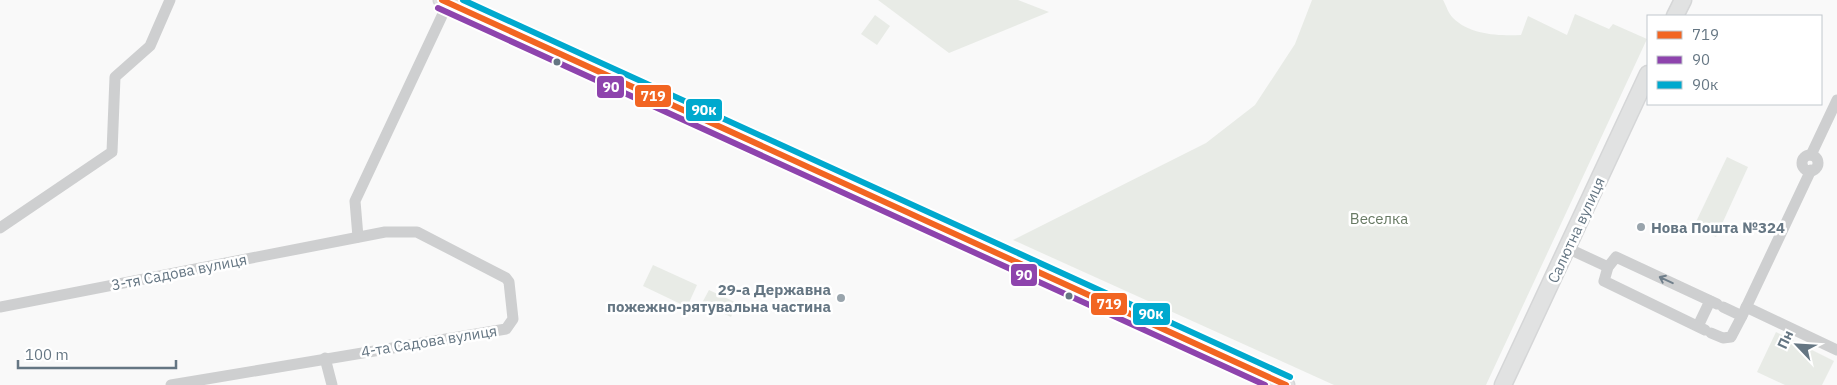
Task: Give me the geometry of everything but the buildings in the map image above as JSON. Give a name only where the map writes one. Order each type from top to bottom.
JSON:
[{"type":"street","points":[[0,228],[112,152],[115,77],[150,46],[170,0]]},
{"type":"street","points":[[1676,15],[1683,0]]},
{"type":"street","points":[[358,237],[355,201],[445,1],[1286,385]]},
{"type":"street","name":"Салютна вулиця","points":[[1503,385],[1647,76]]},
{"type":"street","points":[[1837,100],[1811,155],[1816,158],[1818,163],[1816,168],[1811,170],[1744,312],[1731,337],[1723,338],[1604,281],[1608,267],[1616,257],[1717,304],[1744,312],[1837,350]]},
{"type":"street","name":"4-та Садова вулиця","points":[[171,385],[506,329],[513,319],[509,282],[506,278],[417,232],[385,232],[358,237]]},
{"type":"street","name":"3-тя Садова вулиця","points":[[0,307],[358,237]]},
{"type":"street","points":[[1567,248],[1608,267]]},
{"type":"street","points":[[1705,329],[1717,304]]},
{"type":"street","points":[[325,358],[332,385]]},
{"type":"green space","points":[[878,0],[1018,0],[1049,12],[949,53]]},
{"type":"green space","name":"Веселка","points":[[1312,0],[1443,0],[1451,16],[1460,24],[1476,31],[1503,35],[1521,35],[1528,16],[1567,35],[1575,14],[1609,29],[1613,24],[1647,39],[1486,385],[1334,385],[1013,240],[1206,143],[1255,105],[1295,44]]},
{"type":"green space","points":[[875,15],[890,26],[877,45],[861,34]]},
{"type":"green space","points":[[1727,157],[1748,167],[1716,237],[1694,226]]},
{"type":"green space","points":[[653,265],[697,285],[687,307],[643,286]]},
{"type":"green space","points":[[709,290],[737,303],[731,317],[702,303]]},
{"type":"green space","points":[[1776,332],[1834,361],[1822,385],[1785,385],[1757,372]]},
{"type":"transit line","name":"719","points":[[442,0],[1286,385]]},
{"type":"transit line","name":"90к","points":[[463,0],[1290,377]]},
{"type":"transit line","name":"90","points":[[438,8],[1265,385]]},
{"type":"place","name":"Нова Пошта №324","points":[[1641,227]]},
{"type":"place","name":"29-а Державна пожежно-рятувальна частина","points":[[841,298]]}]
